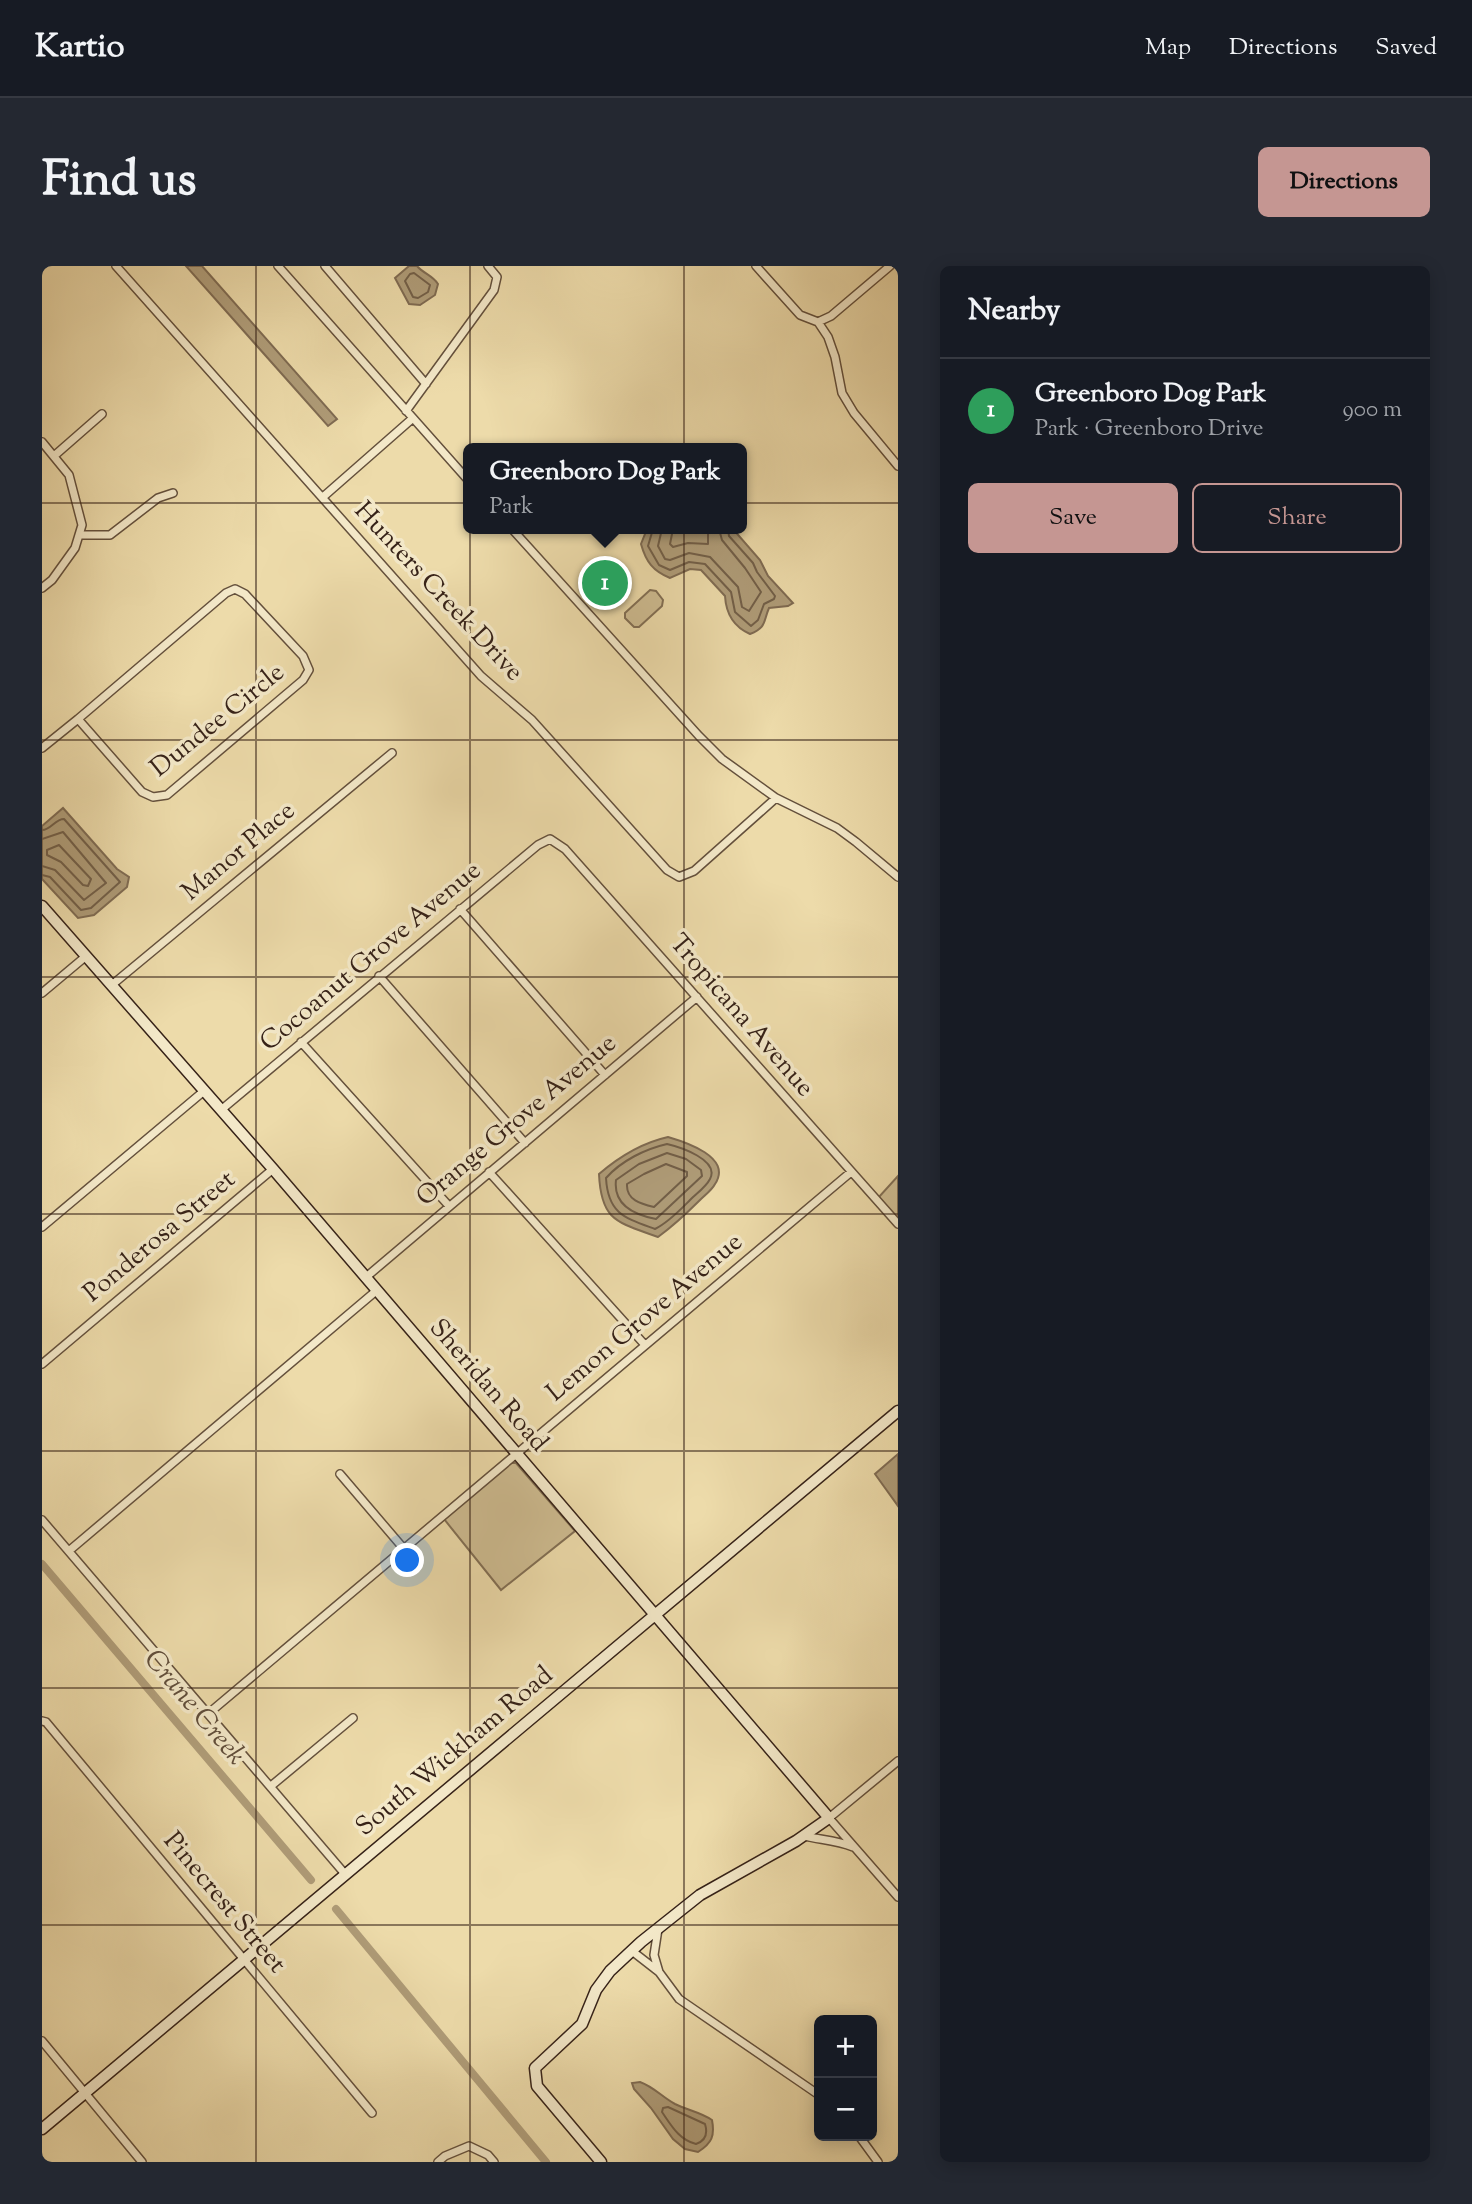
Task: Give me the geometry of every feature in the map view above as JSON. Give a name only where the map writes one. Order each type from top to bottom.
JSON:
[{"type":"street","name":"Hunters Creek Drive","points":[[116,266],[481,676],[532,720],[667,870],[679,877],[694,871],[776,798]]},
{"type":"street","points":[[278,266],[463,474]]},
{"type":"street","points":[[325,266],[426,384]]},
{"type":"street","points":[[406,411],[494,290],[497,277],[488,266]]},
{"type":"street","points":[[756,266],[800,315],[818,322],[828,337],[835,357],[842,393],[854,413],[898,466]]},
{"type":"street","points":[[818,322],[831,316],[890,266]]},
{"type":"street","points":[[54,456],[103,414]]},
{"type":"street","points":[[323,497],[413,418]]},
{"type":"street","points":[[42,442],[69,475],[82,525],[75,548],[52,580],[42,588]]},
{"type":"street","points":[[79,535],[110,536],[158,498],[173,493]]},
{"type":"street","points":[[517,534],[722,759],[776,798],[837,828],[898,877]]},
{"type":"street","name":"Dundee Circle","points":[[42,748],[226,593],[235,589],[245,594],[303,656],[309,670],[303,680],[167,795],[153,797],[142,792],[78,719]]},
{"type":"street","name":"Manor Place","points":[[113,984],[392,753]]},
{"type":"street","name":"Cocoanut Grove Avenue","points":[[221,1110],[460,909],[538,845],[550,839]]},
{"type":"street","name":"Tropicana Avenue","points":[[550,839],[565,849],[898,1224]]},
{"type":"street","name":"Sheridan Road","points":[[42,906],[273,1169],[898,1897]]},
{"type":"street","points":[[460,909],[606,1074]]},
{"type":"street","points":[[42,993],[85,957]]},
{"type":"street","points":[[379,976],[525,1143]]},
{"type":"street","name":"Orange Grove Avenue","points":[[365,1278],[697,997]]},
{"type":"street","points":[[301,1042],[449,1206]]},
{"type":"street","points":[[42,1227],[204,1091]]},
{"type":"street","name":"Ponderosa Street","points":[[42,1364],[273,1169]]},
{"type":"street","points":[[489,1172],[645,1345]]},
{"type":"street","name":"Lemon Grove Avenue","points":[[209,1713],[851,1172]]},
{"type":"street","points":[[70,1550],[376,1291]]},
{"type":"street","name":"South Wickham Road","points":[[42,2129],[898,1410]]},
{"type":"street","points":[[341,1474],[404,1549]]},
{"type":"street","points":[[42,1520],[345,1874]]},
{"type":"street","points":[[271,1786],[353,1718]]},
{"type":"street","name":"Pinecrest Street","points":[[42,1721],[46,1722],[372,2113]]},
{"type":"street","points":[[601,2162],[537,2086],[535,2068],[582,2024],[596,1990],[610,1971],[632,1951],[700,1895],[830,1818],[898,1760]]},
{"type":"street","points":[[803,1836],[838,1840],[855,1848]]},
{"type":"street","points":[[658,1929],[654,1955],[659,1972]]},
{"type":"street","points":[[632,1951],[659,1972],[679,1998],[814,2092]]},
{"type":"street","points":[[42,2041],[142,2162]]},
{"type":"street","points":[[863,2141],[878,2162]]},
{"type":"street","points":[[438,2162],[445,2156],[469,2146],[488,2155],[494,2162]]},
{"type":"shaded area","points":[[650,590],[656,591],[663,600],[662,606],[639,627],[634,627],[625,618],[625,613]]},
{"type":"shaded area","points":[[898,1176],[898,1220],[878,1198]]},
{"type":"shaded area","points":[[510,1463],[516,1463],[575,1531],[501,1590],[444,1519]]},
{"type":"water","points":[[186,266],[202,266],[337,419],[328,426]]},
{"type":"water","points":[[409,266],[417,266],[438,284],[435,295],[420,305],[409,304],[395,278]]},
{"type":"water","points":[[645,534],[737,534],[760,560],[768,576],[793,603],[769,608],[762,626],[750,634],[735,623],[729,614],[725,596],[701,570],[690,569],[670,578],[648,561],[641,544]]},
{"type":"water","points":[[63,808],[117,869],[129,877],[127,887],[94,915],[78,918],[42,879],[42,826]]},
{"type":"water","points":[[668,1137],[705,1152],[718,1166],[719,1174],[710,1190],[658,1237],[614,1218],[603,1202],[599,1174],[631,1151]]},
{"type":"water","points":[[898,1454],[898,1506],[875,1474]]},
{"type":"water","points":[[640,2082],[675,2104],[712,2120],[713,2135],[707,2145],[698,2152],[685,2149],[673,2139],[634,2089],[632,2083]]},
{"type":"waterway","name":"Crane Creek","points":[[42,1564],[311,1880]]},
{"type":"waterway","name":"Crane Creek","points":[[336,1909],[546,2162]]},
{"type":"place","name":"Greenboro Dog Park","points":[[605,583]]}]
